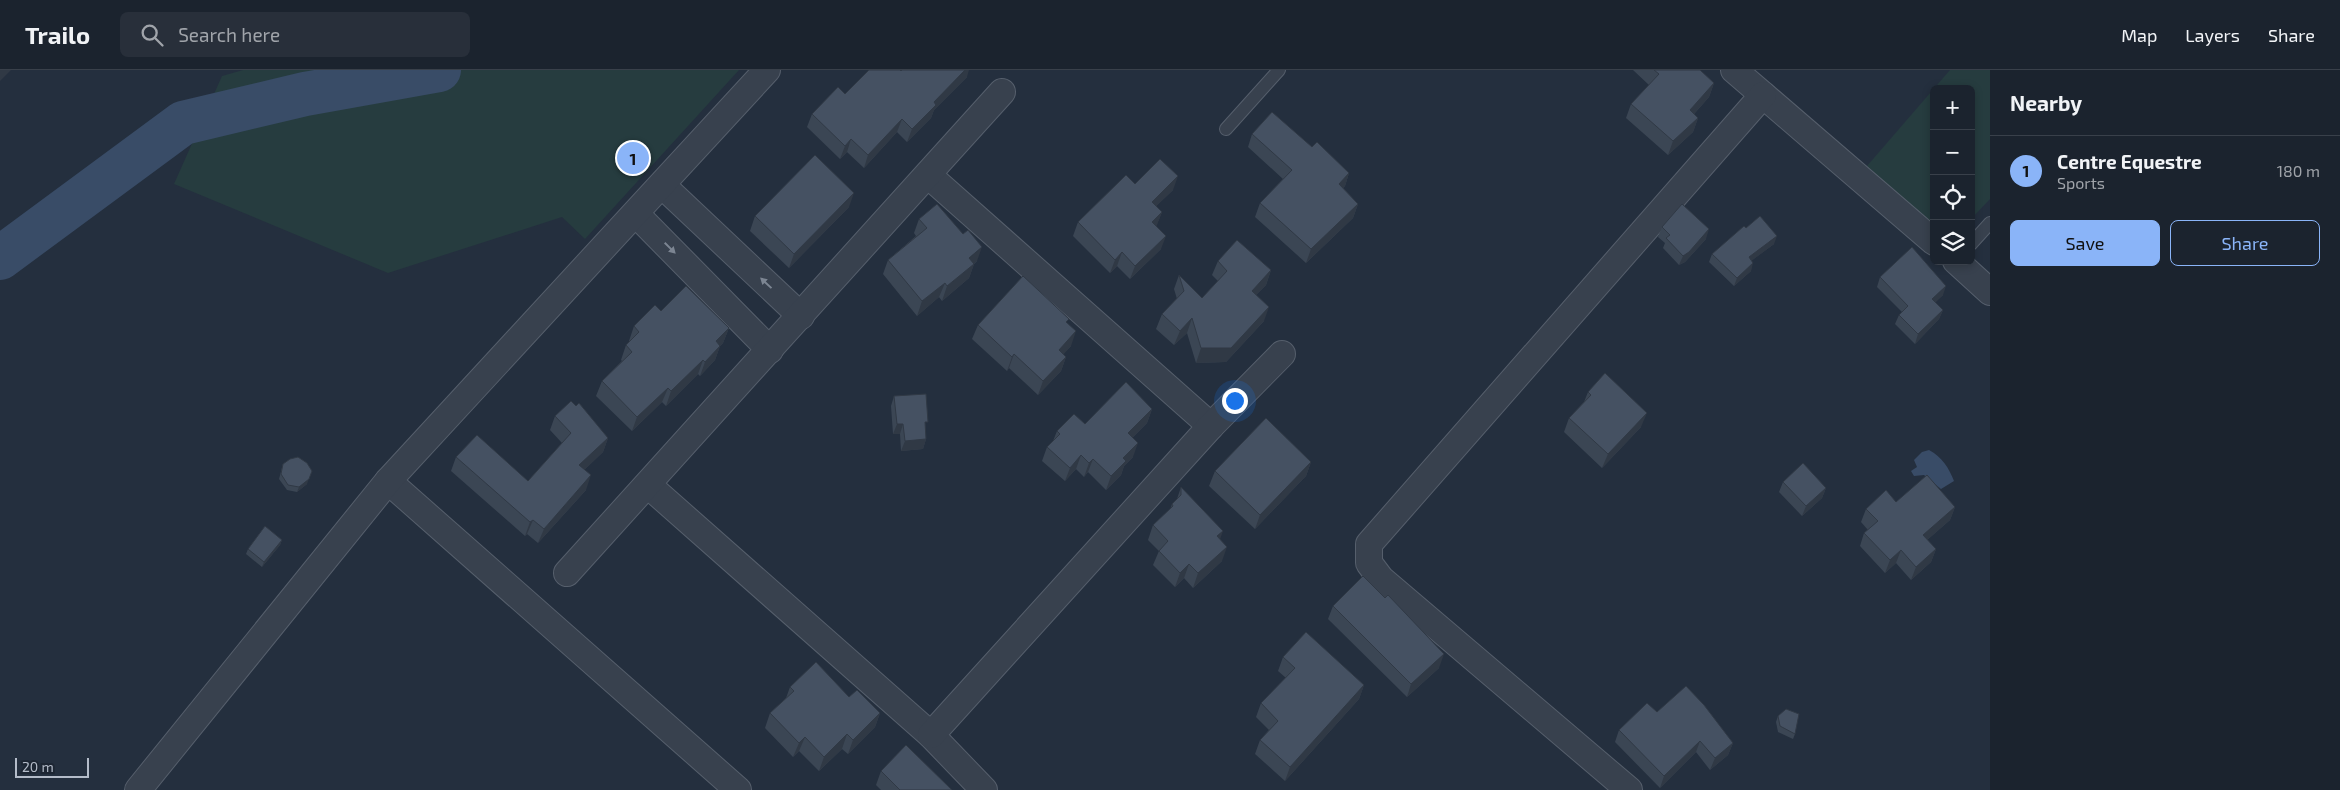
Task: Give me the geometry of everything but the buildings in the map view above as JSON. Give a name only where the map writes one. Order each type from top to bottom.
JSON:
[{"type":"street","points":[[138,790],[388,482],[767,70]]},
{"type":"street","points":[[1734,70],[1930,239]]},
{"type":"street","points":[[567,573],[1002,92]]},
{"type":"street","points":[[1629,790],[1381,579],[1369,563],[1369,544],[1763,95]]},
{"type":"street","points":[[928,175],[1211,426]]},
{"type":"street","points":[[662,185],[801,316]]},
{"type":"street","points":[[636,214],[770,350]]},
{"type":"street","points":[[1960,265],[1990,292]]},
{"type":"street","points":[[931,736],[1211,426],[1282,354]]},
{"type":"street","points":[[388,482],[738,790]]},
{"type":"street","points":[[648,485],[931,736],[984,790]]},
{"type":"lane","points":[[1226,129],[1279,70]]},
{"type":"lane","points":[[1975,240],[1990,223]]},
{"type":"green space","points":[[243,70],[739,70],[585,239],[562,217],[388,273],[174,184],[222,76]]},
{"type":"green space","points":[[1950,70],[1990,70],[1990,199],[1975,215],[1975,85],[1937,85]]},
{"type":"green space","points":[[1930,93],[1930,222],[1867,166]]},
{"type":"water","points":[[1929,450],[1944,463],[1954,481],[1941,489],[1924,475],[1914,476],[1911,471],[1917,467],[1914,460],[1922,452]]},
{"type":"waterway","points":[[0,258],[183,123],[305,94],[439,70]]},
{"type":"place","name":"Centre Equestre","points":[[633,158]]}]
